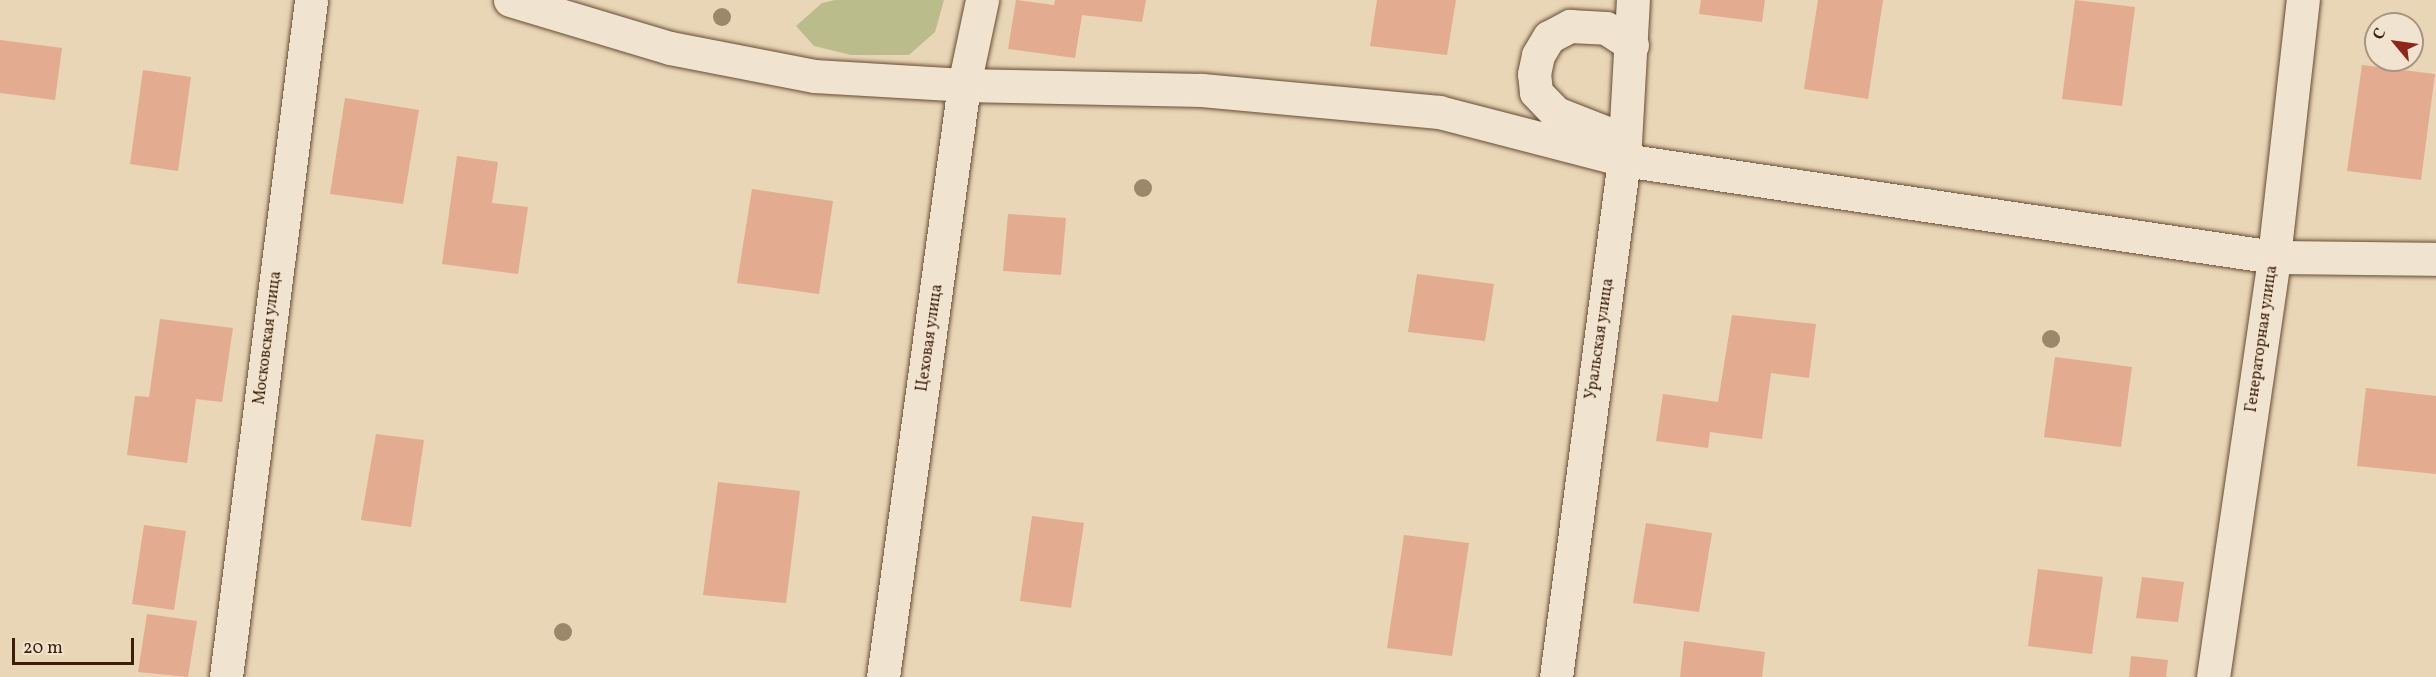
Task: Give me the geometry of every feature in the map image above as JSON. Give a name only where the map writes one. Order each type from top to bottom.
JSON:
[{"type":"street","name":"Московская улица","points":[[226,677],[311,0]]},
{"type":"street","points":[[510,0],[670,48],[814,76],[964,85],[1202,90],[1438,112],[1624,160],[2274,256],[2436,259]]},
{"type":"street","name":"Цеховая улица","points":[[884,677],[964,85],[982,0]]},
{"type":"street","name":"Уральская улица","points":[[1556,677],[1624,160],[1633,0]]},
{"type":"street","name":"Генераторная улица","points":[[2213,677],[2274,256],[2303,0]]},
{"type":"street","points":[[1624,160],[1620,138],[1556,113],[1536,92],[1534,74],[1538,55],[1549,37],[1570,26],[1606,28],[1632,45]]},
{"type":"green space","points":[[835,0],[944,0],[935,32],[909,55],[851,55],[814,46],[796,26],[822,3]]},
{"type":"building","points":[[1016,0],[1054,5],[1055,0],[1146,0],[1142,22],[1082,15],[1075,58],[1008,49]]},
{"type":"building","points":[[1377,0],[1456,0],[1447,55],[1370,46]]},
{"type":"building","points":[[1701,0],[1765,0],[1762,22],[1699,14]]},
{"type":"building","points":[[1818,0],[1883,0],[1868,99],[1804,89]]},
{"type":"building","points":[[2075,0],[2135,7],[2122,106],[2062,99]]},
{"type":"building","points":[[0,40],[62,48],[55,100],[0,93]]},
{"type":"building","points":[[2362,65],[2364,65],[2364,72],[2435,74],[2421,180],[2347,171]]},
{"type":"building","points":[[143,70],[191,77],[178,171],[130,164]]},
{"type":"building","points":[[345,98],[419,110],[403,204],[330,194]]},
{"type":"building","points":[[457,156],[498,162],[492,203],[528,207],[518,274],[442,264]]},
{"type":"building","points":[[752,189],[833,201],[819,294],[737,283]]},
{"type":"building","points":[[1008,214],[1066,218],[1061,275],[1003,271]]},
{"type":"building","points":[[1417,274],[1494,284],[1485,341],[1408,332]]},
{"type":"building","points":[[1732,315],[1816,324],[1809,378],[1771,373],[1762,439],[1710,432],[1708,448],[1656,441],[1663,394],[1718,402]]},
{"type":"building","points":[[160,319],[233,328],[222,402],[196,399],[187,463],[127,455],[135,396],[149,397]]},
{"type":"building","points":[[2055,357],[2132,367],[2121,447],[2044,437]]},
{"type":"building","points":[[2366,388],[2436,396],[2436,474],[2357,466]]},
{"type":"building","points":[[376,434],[424,440],[411,527],[361,520]]},
{"type":"building","points":[[718,482],[800,491],[786,603],[703,595]]},
{"type":"building","points":[[1032,516],[1084,523],[1071,608],[1020,601]]},
{"type":"building","points":[[1646,523],[1712,533],[1699,612],[1633,603]]},
{"type":"building","points":[[144,525],[186,531],[174,610],[132,604]]},
{"type":"building","points":[[1404,535],[1469,543],[1452,656],[1387,648]]},
{"type":"building","points":[[2038,569],[2103,577],[2092,654],[2028,646]]},
{"type":"building","points":[[2142,577],[2184,582],[2178,622],[2136,618]]},
{"type":"building","points":[[147,614],[197,621],[188,677],[138,672]]},
{"type":"building","points":[[1684,641],[1765,652],[1762,677],[1680,677]]},
{"type":"building","points":[[2131,656],[2168,660],[2166,677],[2129,677]]}]
